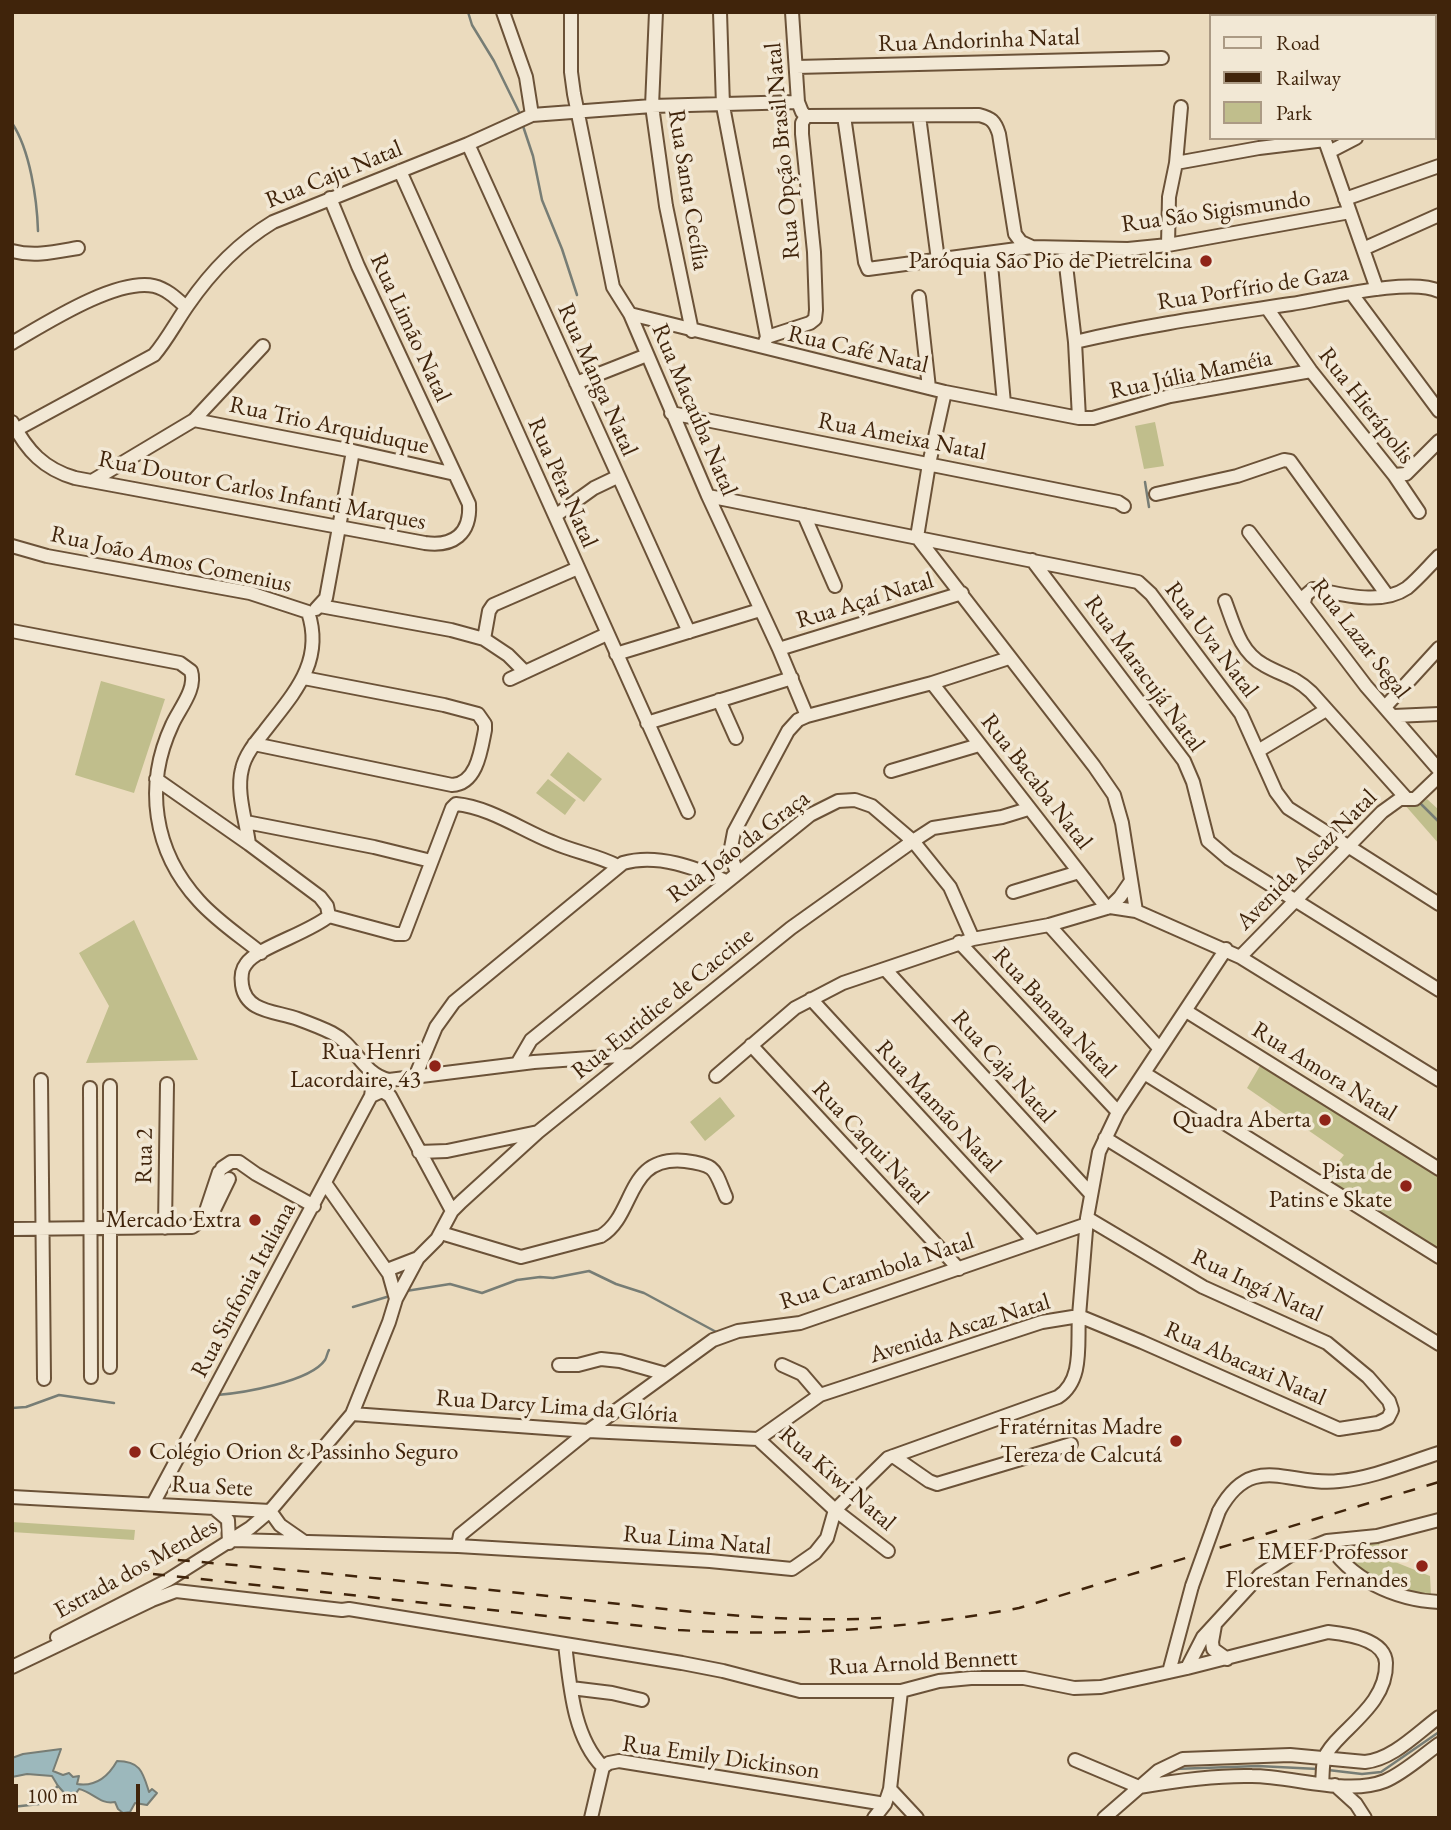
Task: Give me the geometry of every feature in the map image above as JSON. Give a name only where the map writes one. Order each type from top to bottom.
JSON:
[{"type":"street","points":[[503,12],[526,77],[528,117]]},
{"type":"street","name":"Rua Macaúba Natal","points":[[571,12],[571,72],[609,275],[617,295],[630,314],[671,413],[807,716]]},
{"type":"street","name":"Rua Santa Cecília","points":[[656,12],[652,106],[666,206],[692,331]]},
{"type":"street","points":[[720,12],[723,106],[765,343]]},
{"type":"street","name":"Rua Opção Brasil Natal","points":[[765,343],[802,327],[815,318],[815,264],[802,134],[802,123],[806,116],[798,102],[792,12]]},
{"type":"street","name":"Rua Andorinha Natal","points":[[796,67],[1162,58]]},
{"type":"street","name":"Rua Caju Natal","points":[[13,428],[154,355],[186,307],[248,239],[273,222],[330,198],[468,144],[528,117],[652,106],[798,102]]},
{"type":"street","points":[[1168,245],[1169,197],[1176,163],[1181,107]]},
{"type":"street","points":[[806,116],[979,115],[990,118],[996,123],[1015,234],[1021,242],[1032,247]]},
{"type":"street","name":"Rua São Sigismundo","points":[[844,116],[865,262],[870,270],[1032,247],[1128,249],[1168,245],[1350,212]]},
{"type":"street","points":[[919,116],[938,260]]},
{"type":"street","points":[[1176,163],[1259,148],[1326,144],[1346,140]]},
{"type":"street","name":"Rua Manga Natal","points":[[468,144],[689,632]]},
{"type":"street","points":[[1326,144],[1377,289]]},
{"type":"street","points":[[1345,199],[1439,166]]},
{"type":"street","name":"Rua Pêra Natal","points":[[400,171],[688,812]]},
{"type":"street","name":"Rua Limão Natal","points":[[330,198],[455,474]]},
{"type":"street","points":[[1363,249],[1439,215]]},
{"type":"street","points":[[12,251],[40,254],[78,248]]},
{"type":"street","points":[[1064,248],[1075,342],[1079,418]]},
{"type":"street","points":[[990,254],[1004,403]]},
{"type":"street","points":[[12,343],[116,290],[156,286],[186,307]]},
{"type":"street","name":"Rua Porfírio de Gaza","points":[[1075,342],[1133,329],[1377,289],[1426,286],[1439,291]]},
{"type":"street","points":[[1352,294],[1439,411]]},
{"type":"street","points":[[919,298],[929,388]]},
{"type":"street","points":[[1280,326],[1281,313],[1290,304]]},
{"type":"street","name":"Rua Hierápolis","points":[[1267,308],[1311,371],[1394,475],[1419,512]]},
{"type":"street","name":"Rua Café Natal","points":[[630,314],[692,331],[765,343],[946,392],[1079,418]]},
{"type":"street","points":[[92,481],[194,420],[263,346]]},
{"type":"street","points":[[576,383],[647,355]]},
{"type":"street","name":"Rua Júlia Maméia","points":[[1079,418],[1093,418],[1170,396],[1311,371]]},
{"type":"street","points":[[946,392],[929,464],[917,537],[1114,795],[1122,823],[1136,911]]},
{"type":"street","name":"Rua Ameixa Natal","points":[[671,413],[1043,486],[1122,503],[1124,506]]},
{"type":"street","name":"Rua Trio Arquiduque","points":[[194,420],[455,474]]},
{"type":"street","name":"Rua Doutor Carlos Infanti Marques","points":[[13,428],[37,459],[64,475],[438,545],[450,542],[462,531],[470,512],[455,474]]},
{"type":"street","points":[[1394,475],[1406,474],[1439,441]]},
{"type":"street","points":[[308,612],[320,606],[326,598],[353,451]]},
{"type":"street","points":[[1156,494],[1237,476],[1284,460],[1290,461],[1387,595]]},
{"type":"street","points":[[555,516],[594,488],[617,477]]},
{"type":"street","name":"Rua Uva Natal","points":[[708,496],[1135,580],[1144,586],[1241,714],[1276,792],[1288,808],[1439,904]]},
{"type":"street","points":[[803,515],[835,586]]},
{"type":"street","name":"Rua Lazar Segal","points":[[1249,532],[1338,650],[1439,770]]},
{"type":"street","name":"Rua João Amos Comenius","points":[[12,546],[47,556],[250,593],[308,612],[312,645],[304,678],[244,761],[240,779],[249,844]]},
{"type":"street","points":[[1304,602],[1306,595],[1313,589],[1361,597],[1398,592],[1409,587],[1439,556]]},
{"type":"street","name":"Rua Maracujá Natal","points":[[1032,560],[1184,761],[1193,782],[1211,845],[1229,859],[1439,990]]},
{"type":"street","points":[[484,639],[491,608],[578,568]]},
{"type":"street","name":"Rua Açaí Natal","points":[[779,649],[962,593]]},
{"type":"street","points":[[1225,601],[1242,644],[1252,657],[1297,679],[1406,799]]},
{"type":"street","points":[[320,606],[450,629],[484,639],[508,655],[525,672]]},
{"type":"street","points":[[616,654],[760,610]]},
{"type":"street","points":[[12,631],[180,663],[188,667],[193,674],[192,685],[165,740],[158,762],[156,802],[160,830],[180,877],[212,914],[261,953]]},
{"type":"street","points":[[510,680],[607,635]]},
{"type":"street","points":[[1389,711],[1439,648]]},
{"type":"street","points":[[415,1077],[436,1027],[449,1007],[618,866],[633,860],[668,862],[732,877],[730,853],[734,832],[788,731],[798,720],[1009,658]]},
{"type":"street","points":[[254,744],[366,769],[458,785],[472,775],[485,730],[483,719],[478,714],[304,678]]},
{"type":"street","points":[[647,723],[792,678]]},
{"type":"street","name":"Rua Bacaba Natal","points":[[932,682],[1108,908]]},
{"type":"street","points":[[719,700],[736,738]]},
{"type":"street","points":[[1258,751],[1326,710]]},
{"type":"street","points":[[1389,711],[1439,713]]},
{"type":"street","points":[[891,771],[979,745]]},
{"type":"street","name":"Avenida Ascaz Natal","points":[[1240,957],[1394,802],[1415,799],[1439,776]]},
{"type":"street","points":[[156,779],[320,897],[327,906],[329,916]]},
{"type":"street","name":"Rua João da Graça","points":[[517,1064],[531,1040],[810,815],[838,801],[864,802],[913,841],[950,887],[966,940]]},
{"type":"street","points":[[329,916],[399,935],[406,931],[452,808],[459,804],[555,844],[618,866]]},
{"type":"street","name":"Rua Euridice de Caccine","points":[[419,1152],[474,1146],[538,1132],[791,928],[913,841],[933,828],[1002,817],[1028,808]]},
{"type":"street","points":[[246,822],[430,861]]},
{"type":"street","points":[[1013,892],[1079,872]]},
{"type":"street","points":[[1108,908],[1131,881]]},
{"type":"street","points":[[716,1076],[795,1008],[844,983],[966,940],[1049,925],[1108,908],[1136,911],[1226,949],[1439,1080]]},
{"type":"street","points":[[329,916],[314,927],[250,959],[243,968],[242,986],[248,999],[260,1009],[296,1018],[333,1034],[351,1049],[394,1102],[452,1211]]},
{"type":"street","points":[[1049,925],[1159,1048]]},
{"type":"street","name":"Rua Banana Natal","points":[[966,940],[1118,1112]]},
{"type":"street","name":"Avenida Ascaz Natal","points":[[758,1439],[809,1400],[820,1395],[1042,1322],[1079,1317],[1090,1193],[1099,1152],[1118,1112],[1226,949]]},
{"type":"street","name":"Rua Caja Natal","points":[[885,969],[1090,1193]]},
{"type":"street","name":"Rua Mamão Natal","points":[[811,999],[1034,1242]]},
{"type":"street","name":"Rua Amora Natal","points":[[1186,1011],[1439,1169]]},
{"type":"street","name":"Rua Caqui Natal","points":[[751,1045],[958,1269]]},
{"type":"street","points":[[377,1081],[517,1064],[633,1055]]},
{"type":"street","points":[[1144,1073],[1439,1257]]},
{"type":"street","points":[[41,1080],[44,1379]]},
{"type":"street","points":[[377,1081],[393,1085],[394,1102]]},
{"type":"street","name":"Rua Sinfonia Italiana","points":[[153,1504],[314,1206],[377,1081]]},
{"type":"street","name":"Rua 2","points":[[165,1228],[167,1084]]},
{"type":"street","points":[[110,1086],[110,1367]]},
{"type":"street","points":[[90,1088],[92,1377]]},
{"type":"street","name":"Estrada dos Mendes","points":[[12,1667],[66,1632],[176,1575],[231,1541],[270,1511],[352,1414],[396,1299],[418,1258],[441,1233],[452,1211],[538,1132]]},
{"type":"street","points":[[1105,1138],[1439,1344]]},
{"type":"street","points":[[441,1233],[521,1257],[601,1236],[611,1230],[641,1175],[662,1163],[681,1161],[708,1165],[715,1170],[726,1197]]},
{"type":"street","points":[[12,1229],[192,1227],[203,1220],[225,1174],[240,1171],[256,1174],[314,1206]]},
{"type":"street","points":[[325,1183],[387,1270],[396,1299]]},
{"type":"street","name":"Rua Carambola Natal","points":[[458,1546],[460,1535],[588,1431],[700,1348],[723,1335],[800,1323],[1087,1221]]},
{"type":"street","name":"Rua Ingá Natal","points":[[1087,1221],[1203,1287],[1327,1343],[1368,1377],[1389,1401],[1392,1410]]},
{"type":"street","points":[[387,1270],[418,1258]]},
{"type":"street","name":"Rua Abacaxi Natal","points":[[1079,1317],[1339,1429],[1378,1423],[1388,1418],[1392,1410]]},
{"type":"street","name":"Rua Lima Natal","points":[[231,1541],[458,1546],[710,1561],[792,1569],[815,1552],[827,1538],[835,1510],[893,1455],[1058,1397],[1067,1391],[1076,1372],[1079,1317]]},
{"type":"street","points":[[559,1365],[578,1365],[601,1359],[620,1361],[666,1374]]},
{"type":"street","points":[[782,1365],[802,1374],[820,1395]]},
{"type":"street","name":"Rua Darcy Lima da Glória","points":[[352,1414],[588,1431],[758,1439]]},
{"type":"street","name":"Rua Kiwi Natal","points":[[758,1439],[835,1510],[888,1551]]},
{"type":"street","points":[[893,1455],[929,1481],[937,1483],[1071,1444]]},
{"type":"street","points":[[1169,1672],[1192,1586],[1219,1511],[1228,1496],[1240,1484],[1262,1476],[1278,1475],[1310,1481],[1341,1481],[1439,1453]]},
{"type":"street","name":"Rua Sete","points":[[12,1497],[270,1511]]},
{"type":"street","points":[[215,1509],[228,1520],[231,1541]]},
{"type":"street","points":[[270,1511],[280,1525],[306,1543]]},
{"type":"street","points":[[1187,1668],[1203,1637],[1260,1575],[1289,1556],[1327,1541],[1377,1536],[1439,1520]]},
{"type":"street","points":[[1327,1541],[1337,1558],[1360,1577],[1412,1599],[1439,1602]]},
{"type":"street","name":"Rua Arnold Bennett","points":[[176,1575],[178,1581],[184,1583],[343,1603],[349,1609]]},
{"type":"street","name":"Rua Arnold Bennett","points":[[12,1667],[171,1592],[349,1609],[723,1671],[800,1691],[901,1691],[939,1681],[971,1678],[1024,1678],[1074,1688],[1101,1687],[1227,1659],[1328,1632],[1366,1641],[1383,1652],[1386,1658],[1384,1684],[1374,1701],[1334,1744],[1326,1773]]},
{"type":"street","points":[[1215,1625],[1213,1649],[1227,1659]]},
{"type":"street","points":[[565,1644],[571,1688],[581,1728],[594,1758],[603,1767]]},
{"type":"street","points":[[571,1688],[642,1700]]},
{"type":"street","points":[[874,1818],[885,1804],[890,1789],[901,1691]]},
{"type":"street","points":[[1075,1760],[1139,1787],[1250,1775],[1293,1779],[1375,1761],[1404,1744],[1439,1717]]},
{"type":"street","points":[[1104,1818],[1158,1770],[1183,1759],[1290,1755],[1357,1786],[1385,1781],[1439,1744]]},
{"type":"street","name":"Rua Emily Dickinson","points":[[591,1818],[603,1767],[618,1761],[885,1804]]},
{"type":"street","points":[[1326,1773],[1356,1804],[1365,1818]]},
{"type":"street","points":[[890,1789],[917,1818]]},
{"type":"green space","points":[[1379,12],[1380,14],[1290,14]]},
{"type":"green space","points":[[1155,422],[1164,466],[1144,469],[1135,426]]},
{"type":"green space","points":[[101,681],[165,699],[134,793],[75,775]]},
{"type":"green space","points":[[568,752],[602,779],[584,802],[550,775]]},
{"type":"green space","points":[[548,779],[576,800],[565,815],[536,793]]},
{"type":"green space","points":[[1427,799],[1439,810],[1439,844],[1404,804],[1418,806]]},
{"type":"green space","points":[[134,920],[198,1060],[86,1063],[109,1006],[79,953]]},
{"type":"green space","points":[[1264,1059],[1439,1169],[1439,1257],[1321,1183],[1344,1155],[1247,1088]]},
{"type":"green space","points":[[720,1097],[735,1116],[705,1141],[690,1122]]},
{"type":"green space","points":[[12,1522],[135,1530],[134,1540],[12,1532]]},
{"type":"green space","points":[[1380,1543],[1376,1551],[1380,1556],[1430,1576],[1431,1596],[1384,1583],[1344,1555],[1350,1545]]},
{"type":"water","points":[[61,1749],[53,1771],[63,1775],[69,1773],[73,1777],[79,1776],[77,1784],[96,1782],[110,1772],[117,1761],[131,1763],[140,1769],[149,1792],[152,1789],[157,1793],[147,1805],[135,1803],[130,1812],[123,1813],[115,1802],[105,1802],[79,1789],[74,1796],[68,1797],[52,1776],[27,1774],[12,1777],[12,1758]]},
{"type":"waterway","points":[[468,12],[472,25],[494,61],[521,116]]},
{"type":"waterway","points":[[12,123],[24,147],[31,175],[38,231]]},
{"type":"waterway","points":[[523,126],[533,156],[542,200],[577,295]]},
{"type":"waterway","points":[[1145,482],[1149,507]]},
{"type":"waterway","points":[[1419,802],[1439,822]]},
{"type":"waterway","points":[[406,1291],[450,1284],[482,1293],[517,1280],[553,1278],[589,1271],[644,1293],[720,1334]]},
{"type":"waterway","points":[[353,1307],[390,1296]]},
{"type":"waterway","points":[[217,1395],[258,1389],[291,1380],[317,1368],[325,1360],[329,1350]]},
{"type":"waterway","points":[[12,1408],[26,1407],[59,1395],[114,1403]]},
{"type":"waterway","points":[[1328,1770],[1362,1774],[1381,1772],[1439,1732]]},
{"type":"waterway","points":[[1174,1769],[1258,1766],[1318,1769]]},
{"type":"waterway","points":[[12,1807],[39,1804],[58,1786]]},
{"type":"railway","points":[[153,1574],[679,1630],[850,1630],[1019,1608],[1439,1482]]},
{"type":"railway","points":[[154,1558],[714,1614],[797,1619],[881,1618]]},
{"type":"place","name":"Paróquia São Pio de Pietrelcina","points":[[1206,261]]},
{"type":"place","name":"Rua Henri Lacordaire, 43","points":[[435,1066]]},
{"type":"place","name":"Quadra Aberta","points":[[1325,1120]]},
{"type":"place","name":"Pista de Patins e Skate","points":[[1406,1186]]},
{"type":"place","name":"Mercado Extra","points":[[255,1220]]},
{"type":"place","name":"Fratérnitas Madre Tereza de Calcutá","points":[[1176,1441]]},
{"type":"place","name":"Colégio Orion & Passinho Seguro","points":[[135,1452]]},
{"type":"place","name":"EMEF Professor Florestan Fernandes","points":[[1422,1566]]}]
